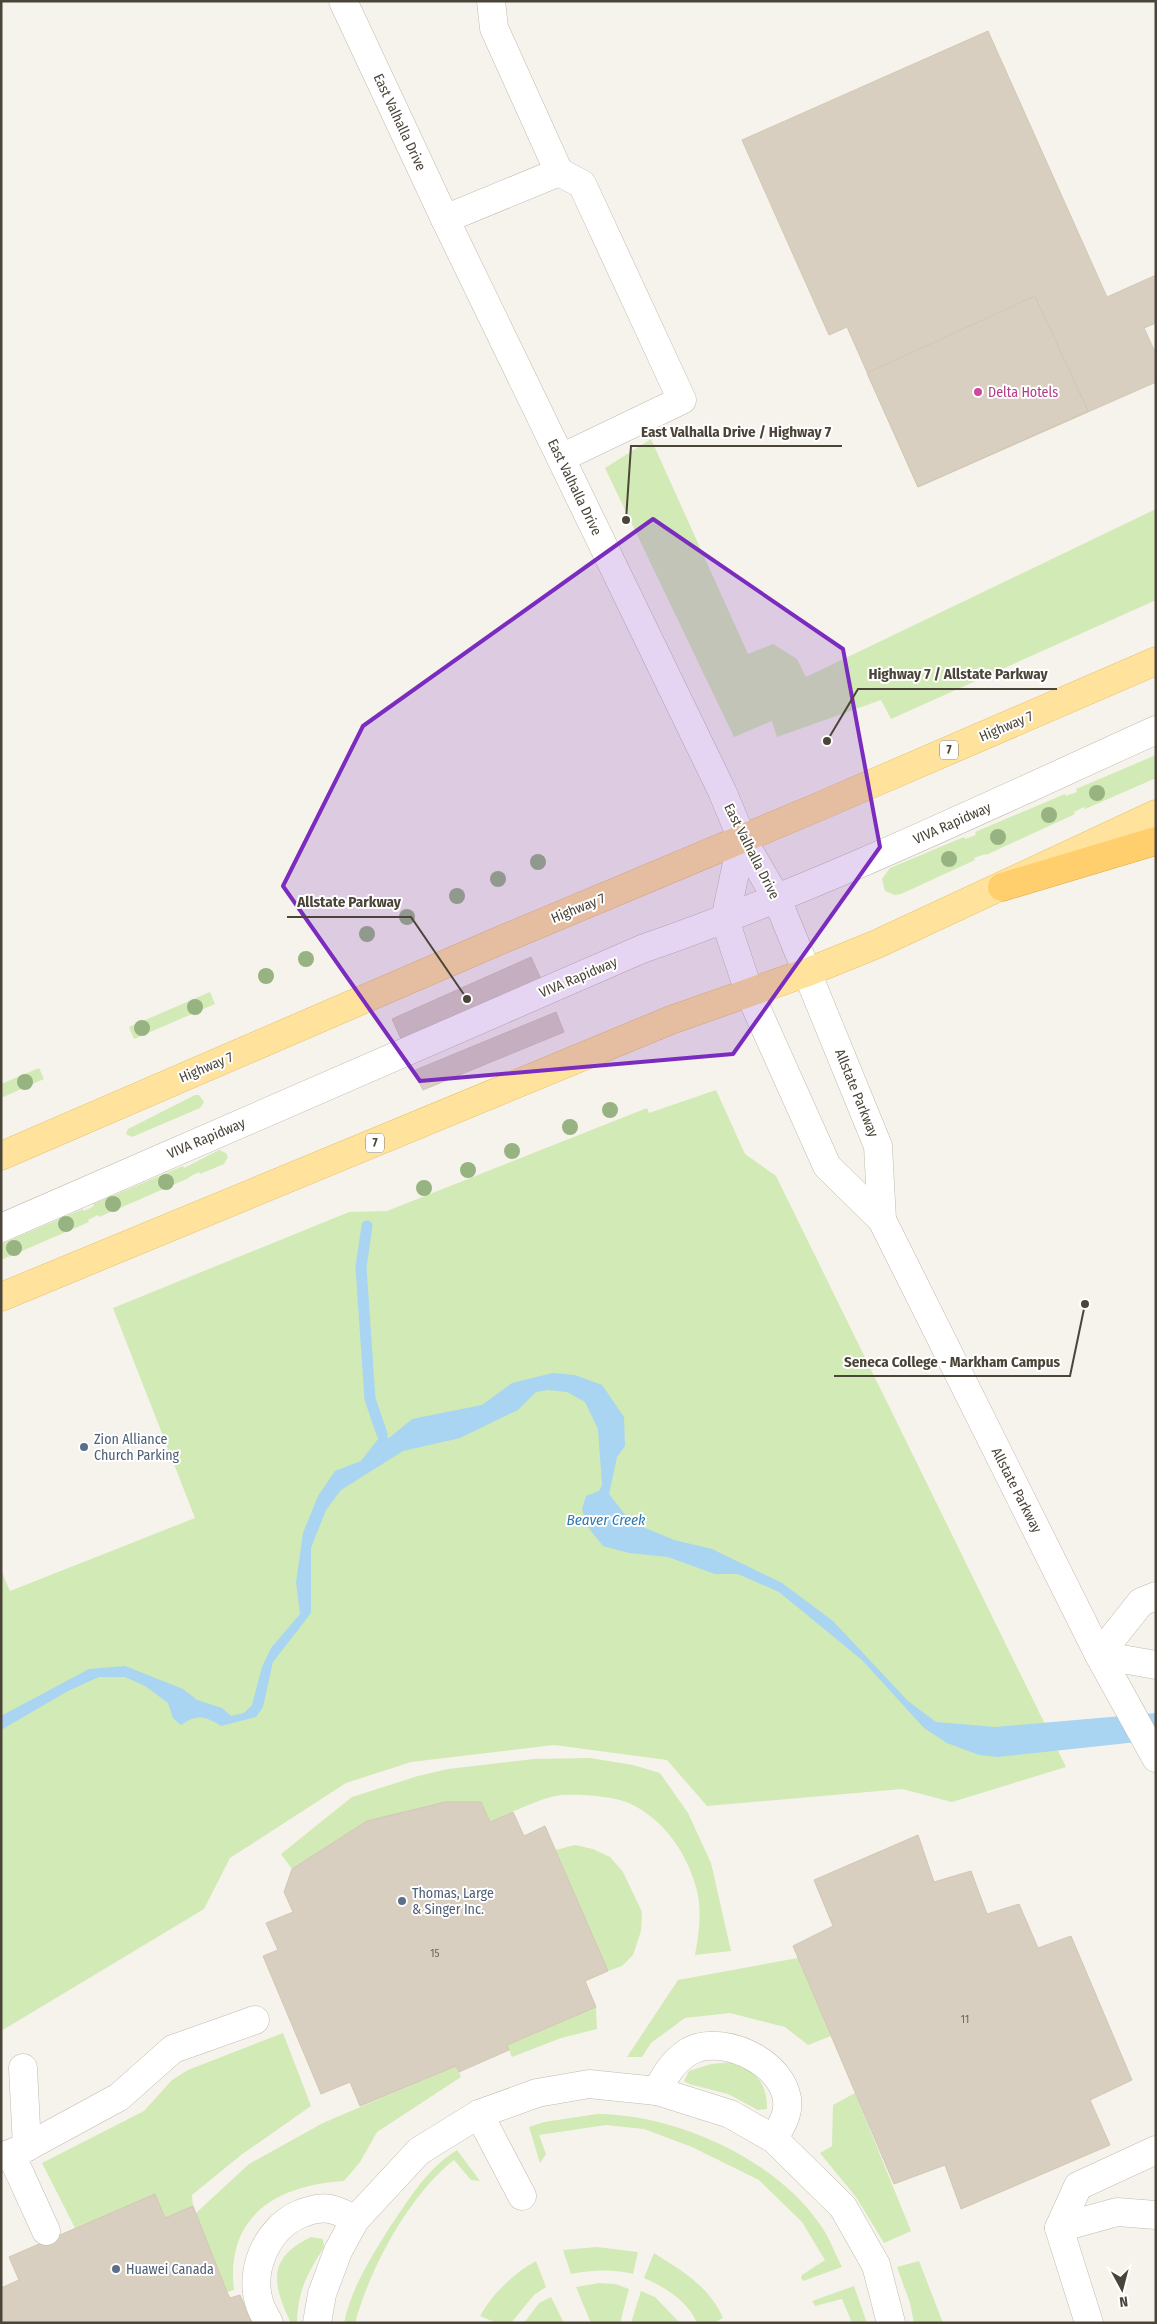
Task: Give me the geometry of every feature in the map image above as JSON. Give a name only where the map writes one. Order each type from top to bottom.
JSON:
[{"type":"highway","points":[[1002,887],[1156,841]]},
{"type":"main road","name":"Highway 7","points":[[1,1156],[494,943],[1156,661]]},
{"type":"main road","name":"7","points":[[1,1297],[671,1020],[808,972],[877,944],[1156,814]]},
{"type":"street","name":"East Valhalla Drive","points":[[343,1],[445,219],[722,791],[742,838],[777,899],[808,972]]},
{"type":"street","points":[[491,1],[494,28],[559,172],[582,184],[682,400],[562,458]]},
{"type":"street","points":[[445,219],[559,172]]},
{"type":"street","name":"VIVA Rapidway","points":[[1,1228],[642,949],[725,920],[846,871],[1156,730]]},
{"type":"street","points":[[725,920],[742,838]]},
{"type":"street","name":"Allstate Parkway","points":[[725,920],[749,992],[828,1166],[882,1220],[1099,1655],[1156,1758]]},
{"type":"street","name":"Allstate Parkway","points":[[808,972],[878,1146],[882,1220]]},
{"type":"street","points":[[1156,1596],[1141,1602],[1099,1655],[1156,1664]]},
{"type":"street","points":[[13,2152],[119,2097],[173,2049],[255,2020]]},
{"type":"street","points":[[657,2091],[668,2070],[689,2052],[706,2047],[724,2046],[748,2054],[766,2066],[779,2079],[786,2093],[786,2114],[774,2139]]},
{"type":"street","points":[[23,2068],[13,2152],[46,2231]]},
{"type":"street","points":[[317,2323],[322,2294],[338,2251],[355,2220],[419,2151],[479,2114],[537,2093],[589,2084],[657,2091],[730,2114],[774,2139],[843,2207],[876,2264],[891,2323]]},
{"type":"street","points":[[479,2114],[522,2196]]},
{"type":"street","points":[[1089,2323],[1059,2228],[1078,2186],[1156,2150]]},
{"type":"street","points":[[269,2323],[260,2304],[256,2280],[260,2256],[272,2235],[290,2218],[313,2209],[333,2209],[355,2220]]},
{"type":"street","points":[[1059,2228],[1117,2212],[1156,2215]]},
{"type":"highlighted area","points":[[653,519],[843,649],[880,847],[733,1054],[420,1081],[283,886],[363,726]]},
{"type":"green space","points":[[651,439],[748,654],[773,644],[797,659],[806,677],[1156,509],[1156,600],[891,719],[881,700],[777,737],[772,721],[734,737],[605,468]]},
{"type":"green space","points":[[1156,755],[1156,778],[1085,809],[1084,807],[1074,812],[1075,814],[986,855],[974,858],[975,860],[901,894],[895,895],[885,891],[882,879],[890,868],[964,837],[965,839],[976,835],[975,832],[1065,794],[1066,796],[1077,792],[1076,789]]},
{"type":"green space","points":[[210,992],[215,1004],[134,1039],[129,1027]]},
{"type":"green space","points":[[39,1068],[44,1079],[1,1098],[1,1084]]},
{"type":"green space","points":[[716,1090],[745,1154],[776,1176],[1066,1767],[952,1802],[902,1789],[707,1806],[667,1760],[554,1745],[411,1762],[346,1783],[230,1858],[204,1909],[1,2031],[1,1570],[10,1591],[195,1518],[113,1308],[349,1212],[387,1211],[647,1108],[649,1113]]},
{"type":"green space","points":[[195,1095],[199,1095],[204,1102],[200,1108],[132,1137],[126,1134],[128,1129]]},
{"type":"green space","points":[[219,1150],[226,1153],[228,1157],[224,1164],[200,1174],[199,1172],[99,1217],[98,1215],[88,1220],[89,1222],[1,1260],[1,1244],[83,1209],[84,1211],[94,1206],[93,1204],[183,1166],[184,1168]]},
{"type":"green space","points":[[590,1758],[633,1765],[660,1773],[688,1813],[711,1863],[731,1951],[695,1955],[700,1915],[697,1891],[688,1864],[673,1839],[653,1818],[629,1803],[614,1799],[577,1795],[553,1796],[490,1822],[481,1802],[445,1802],[367,1821],[292,1869],[281,1854],[352,1797],[418,1776],[448,1769],[534,1759]]},
{"type":"green space","points":[[575,1845],[593,1849],[610,1857],[623,1872],[642,1912],[641,1931],[633,1955],[622,1966],[608,1971],[556,1850]]},
{"type":"green space","points":[[798,1958],[831,2036],[808,2045],[785,2027],[730,2013],[685,2018],[651,2043],[642,2057],[627,2057],[678,1980]]},
{"type":"green space","points":[[596,2007],[597,2029],[561,2038],[512,2057],[507,2045]]},
{"type":"green space","points":[[283,2033],[311,2106],[241,2155],[192,2195],[193,2206],[165,2218],[155,2194],[75,2228],[42,2163],[144,2111],[172,2080],[188,2070]]},
{"type":"green space","points":[[732,2062],[748,2070],[759,2079],[765,2092],[767,2109],[758,2110],[728,2094],[684,2081],[689,2071],[711,2064]]},
{"type":"green space","points":[[456,2066],[461,2077],[377,2132],[360,2162],[344,2181],[298,2189],[278,2197],[261,2209],[247,2224],[238,2242],[233,2264],[234,2290],[227,2292],[196,2213],[249,2164],[323,2123]]},
{"type":"green space","points":[[855,2093],[911,2231],[884,2243],[856,2197],[820,2153],[832,2146],[833,2105]]},
{"type":"green space","points":[[597,2114],[627,2116],[689,2131],[720,2144],[749,2160],[776,2179],[800,2200],[823,2228],[842,2267],[803,2281],[802,2275],[825,2260],[802,2222],[759,2180],[692,2147],[644,2129],[606,2125],[539,2135],[546,2154],[540,2163],[529,2127],[544,2122]]},
{"type":"green space","points":[[457,2150],[480,2181],[471,2180],[454,2160],[437,2175],[407,2212],[393,2234],[370,2279],[355,2323],[344,2323],[356,2286],[388,2230],[427,2176],[436,2166]]},
{"type":"green space","points":[[311,2237],[323,2239],[324,2247],[304,2283],[299,2301],[297,2323],[291,2323],[280,2296],[277,2273],[280,2263],[287,2254],[297,2245]]},
{"type":"green space","points":[[597,2247],[638,2252],[633,2274],[602,2271],[571,2274],[563,2250]]},
{"type":"green space","points":[[654,2253],[694,2280],[710,2297],[723,2318],[714,2323],[697,2323],[682,2301],[644,2278]]},
{"type":"green space","points":[[536,2261],[546,2287],[534,2295],[511,2323],[497,2323],[480,2316],[504,2285]]},
{"type":"green space","points":[[919,2261],[943,2323],[914,2323],[910,2303],[897,2267]]},
{"type":"green space","points":[[599,2283],[615,2284],[629,2289],[620,2323],[591,2323],[576,2287]]},
{"type":"green space","points":[[854,2286],[867,2323],[852,2323],[842,2299],[815,2306],[812,2301]]},
{"type":"green space","points":[[641,2291],[655,2297],[680,2323],[631,2323]]},
{"type":"green space","points":[[551,2297],[564,2323],[524,2323],[539,2303]]},
{"type":"water","name":"Beaver Creek","points":[[553,1373],[575,1375],[602,1385],[624,1417],[625,1446],[617,1457],[609,1494],[631,1522],[674,1540],[712,1549],[782,1583],[833,1621],[908,1701],[936,1722],[995,1727],[1156,1713],[1156,1740],[998,1757],[979,1755],[947,1743],[924,1728],[862,1660],[779,1592],[738,1574],[715,1574],[668,1557],[629,1553],[603,1546],[587,1526],[582,1509],[586,1496],[599,1491],[602,1485],[598,1429],[585,1402],[567,1392],[548,1390],[536,1392],[518,1410],[460,1438],[403,1451],[341,1490],[326,1510],[311,1548],[311,1613],[273,1662],[263,1707],[256,1717],[221,1726],[206,1718],[196,1718],[181,1725],[173,1718],[168,1703],[145,1686],[125,1677],[99,1677],[68,1691],[1,1730],[1,1716],[89,1669],[125,1666],[183,1689],[197,1700],[222,1708],[231,1716],[244,1713],[252,1705],[262,1667],[271,1648],[300,1614],[296,1582],[303,1533],[318,1496],[335,1471],[361,1461],[382,1434],[389,1438],[412,1419],[482,1405],[512,1383]]},
{"type":"building","points":[[988,31],[1107,297],[1156,275],[1156,323],[1144,328],[1156,354],[1156,382],[918,487],[847,327],[829,335],[742,140]]},
{"type":"building","name":"Delta Hotels","points":[[1035,296],[1088,411],[918,487],[867,373]]},
{"type":"building","points":[[531,957],[541,979],[402,1041],[392,1019]]},
{"type":"building","points":[[556,1012],[564,1032],[423,1090],[413,1071]]},
{"type":"building","points":[[445,1802],[481,1802],[490,1822],[513,1812],[524,1836],[545,1826],[608,1971],[585,1981],[596,2007],[507,2045],[509,2050],[459,2072],[456,2066],[360,2106],[350,2082],[321,2094],[263,1956],[278,1950],[266,1923],[293,1912],[284,1892],[292,1869],[367,1821]]},
{"type":"building","points":[[918,1835],[934,1882],[971,1871],[987,1914],[1019,1904],[1038,1948],[1071,1936],[1132,2080],[1090,2100],[1110,2145],[961,2209],[945,2165],[894,2184],[793,1946],[833,1926],[814,1880]]},
{"type":"building","name":"Huawei Canada","points":[[155,2194],[165,2218],[193,2206],[230,2298],[240,2295],[252,2323],[1,2323],[1,2288],[19,2280],[9,2257]]},
{"type":"waterway","points":[[367,1226],[361,1267],[370,1399],[382,1434]]},
{"type":"place","name":"Delta Hotels","points":[[978,392]]},
{"type":"place","name":"East Valhalla Drive / Highway 7","points":[[626,520]]},
{"type":"place","name":"Highway 7 / Allstate Parkway","points":[[827,741]]},
{"type":"place","name":"Allstate Parkway","points":[[467,999]]},
{"type":"place","name":"Seneca College - Markham Campus","points":[[1085,1304]]},
{"type":"place","name":"Zion Alliance Church Parking","points":[[84,1447]]},
{"type":"place","name":"Thomas, Large & Singer Inc.","points":[[402,1901]]},
{"type":"place","name":"Huawei Canada","points":[[116,2269]]}]
